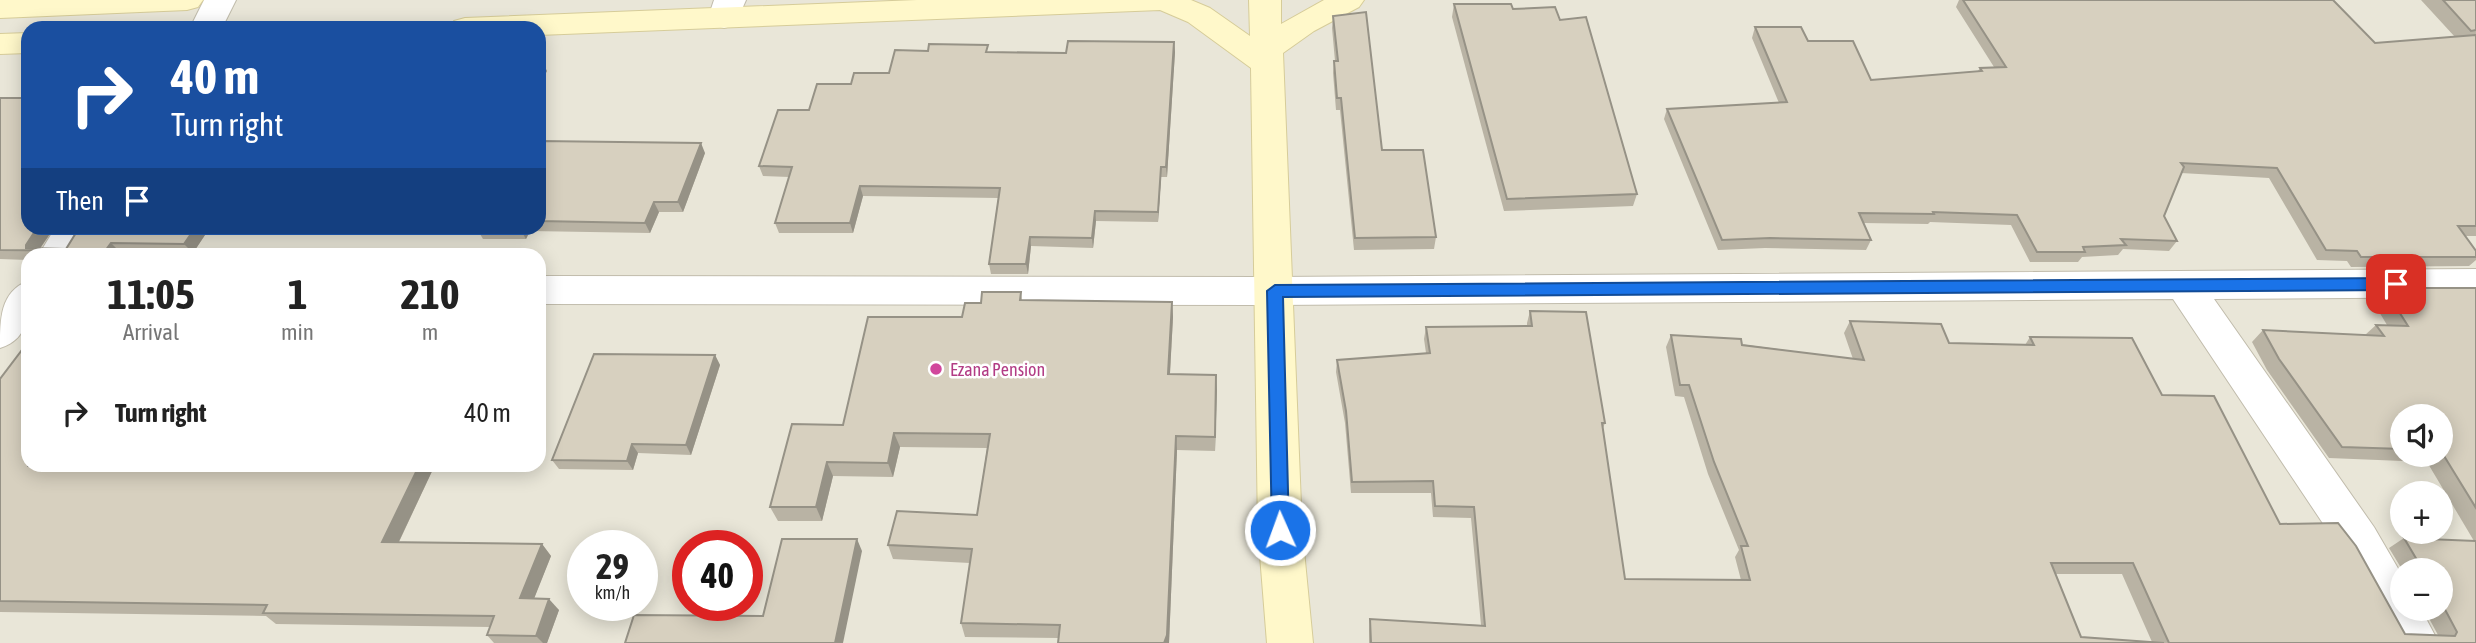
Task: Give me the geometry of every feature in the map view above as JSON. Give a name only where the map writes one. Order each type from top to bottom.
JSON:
[{"type":"street","points":[[0,8],[187,0]]},
{"type":"street","points":[[210,21],[220,0]]},
{"type":"street","points":[[546,22],[727,9],[1163,0],[1199,15],[1267,56]]},
{"type":"street","points":[[1265,0],[1280,530],[1290,643]]},
{"type":"street","points":[[1267,56],[1303,24],[1348,0]]},
{"type":"street","points":[[0,44],[21,43]]},
{"type":"street","points":[[546,290],[1275,291],[2476,283]]},
{"type":"street","points":[[2184,286],[2359,541],[2416,643]]},
{"type":"street","points":[[0,289],[21,289]]},
{"type":"street","points":[[0,333],[21,305]]},
{"type":"shaded area","points":[[0,0],[2476,0],[2476,643],[0,643]]},
{"type":"building","points":[[1963,0],[2333,0],[2375,43],[2476,35],[2476,226],[2458,226],[2476,251],[2476,257],[2361,257],[2357,251],[2326,250],[2277,168],[2181,163],[2184,167],[2164,216],[2177,241],[2121,239],[2126,245],[2083,247],[2085,252],[2037,252],[2017,215],[1933,212],[1934,214],[1859,213],[1871,240],[1722,240],[1667,109],[1787,102],[1755,27],[1801,27],[1808,41],[1853,41],[1871,80],[2006,67]]},
{"type":"building","points":[[2443,0],[2476,0],[2476,30],[2471,31]]},
{"type":"building","points":[[1454,4],[1511,4],[1513,9],[1555,7],[1560,20],[1586,17],[1637,194],[1507,199]]},
{"type":"building","points":[[1366,12],[1382,150],[1423,150],[1436,237],[1355,238],[1341,98],[1337,98],[1334,61],[1338,61],[1333,16]]},
{"type":"building","points":[[1068,41],[1174,42],[1166,167],[1161,167],[1158,212],[1095,211],[1092,238],[1030,237],[1026,264],[989,264],[1000,188],[860,186],[850,223],[775,223],[792,167],[759,166],[778,110],[809,110],[817,84],[851,84],[854,73],[889,73],[895,50],[928,51],[929,44],[988,45],[986,52],[1066,53]]},
{"type":"building","points":[[0,98],[21,98],[21,235],[32,235],[26,248],[0,250]]},
{"type":"building","points":[[546,141],[701,143],[678,202],[654,202],[645,223],[546,221]]},
{"type":"building","points":[[75,235],[190,235],[184,244],[111,243],[107,248],[67,248]]},
{"type":"building","points":[[2384,288],[2476,288],[2476,508],[2451,467],[2453,467],[2453,404],[2390,404],[2390,449],[2342,447],[2279,359],[2263,330],[2384,336],[2376,325],[2408,326]]},
{"type":"building","points":[[982,292],[1021,292],[1020,300],[1172,302],[1168,374],[1216,375],[1215,437],[1176,436],[1167,635],[1164,643],[1058,643],[1060,625],[961,623],[972,549],[888,545],[897,511],[977,515],[990,434],[894,433],[888,463],[827,462],[816,507],[770,507],[792,424],[843,425],[868,317],[962,317],[965,303],[981,303]]},
{"type":"building","points":[[1530,311],[1586,312],[1605,423],[1602,423],[1625,579],[1750,580],[1741,546],[1748,546],[1714,462],[1689,385],[1680,385],[1671,335],[1741,339],[1742,345],[1864,360],[1850,321],[1941,324],[1949,343],[2034,345],[2030,337],[2132,338],[2162,395],[2214,396],[2280,524],[2338,523],[2356,546],[2390,607],[2390,621],[2398,621],[2405,634],[2455,636],[2457,632],[2451,621],[2453,558],[2416,558],[2408,544],[2476,541],[2476,643],[2169,643],[2133,563],[2051,563],[2081,637],[2164,643],[1371,643],[1370,619],[1485,626],[1474,507],[1435,506],[1433,481],[1352,482],[1346,411],[1337,360],[1430,353],[1426,327],[1532,326]]},
{"type":"building","points":[[21,351],[21,472],[416,472],[382,542],[542,544],[520,598],[549,599],[536,636],[487,635],[494,616],[263,613],[267,605],[0,601],[0,379]]},
{"type":"building","points":[[594,354],[715,355],[686,445],[632,444],[627,461],[552,460]]},
{"type":"building","points":[[782,539],[857,539],[835,643],[625,643],[632,621],[658,621],[658,615],[672,615],[672,621],[763,621]]},
{"type":"place","name":"Ezana Pension","points":[[936,369]]},
{"type":"route","points":[[1280,530],[1275,291],[2396,284]]}]
